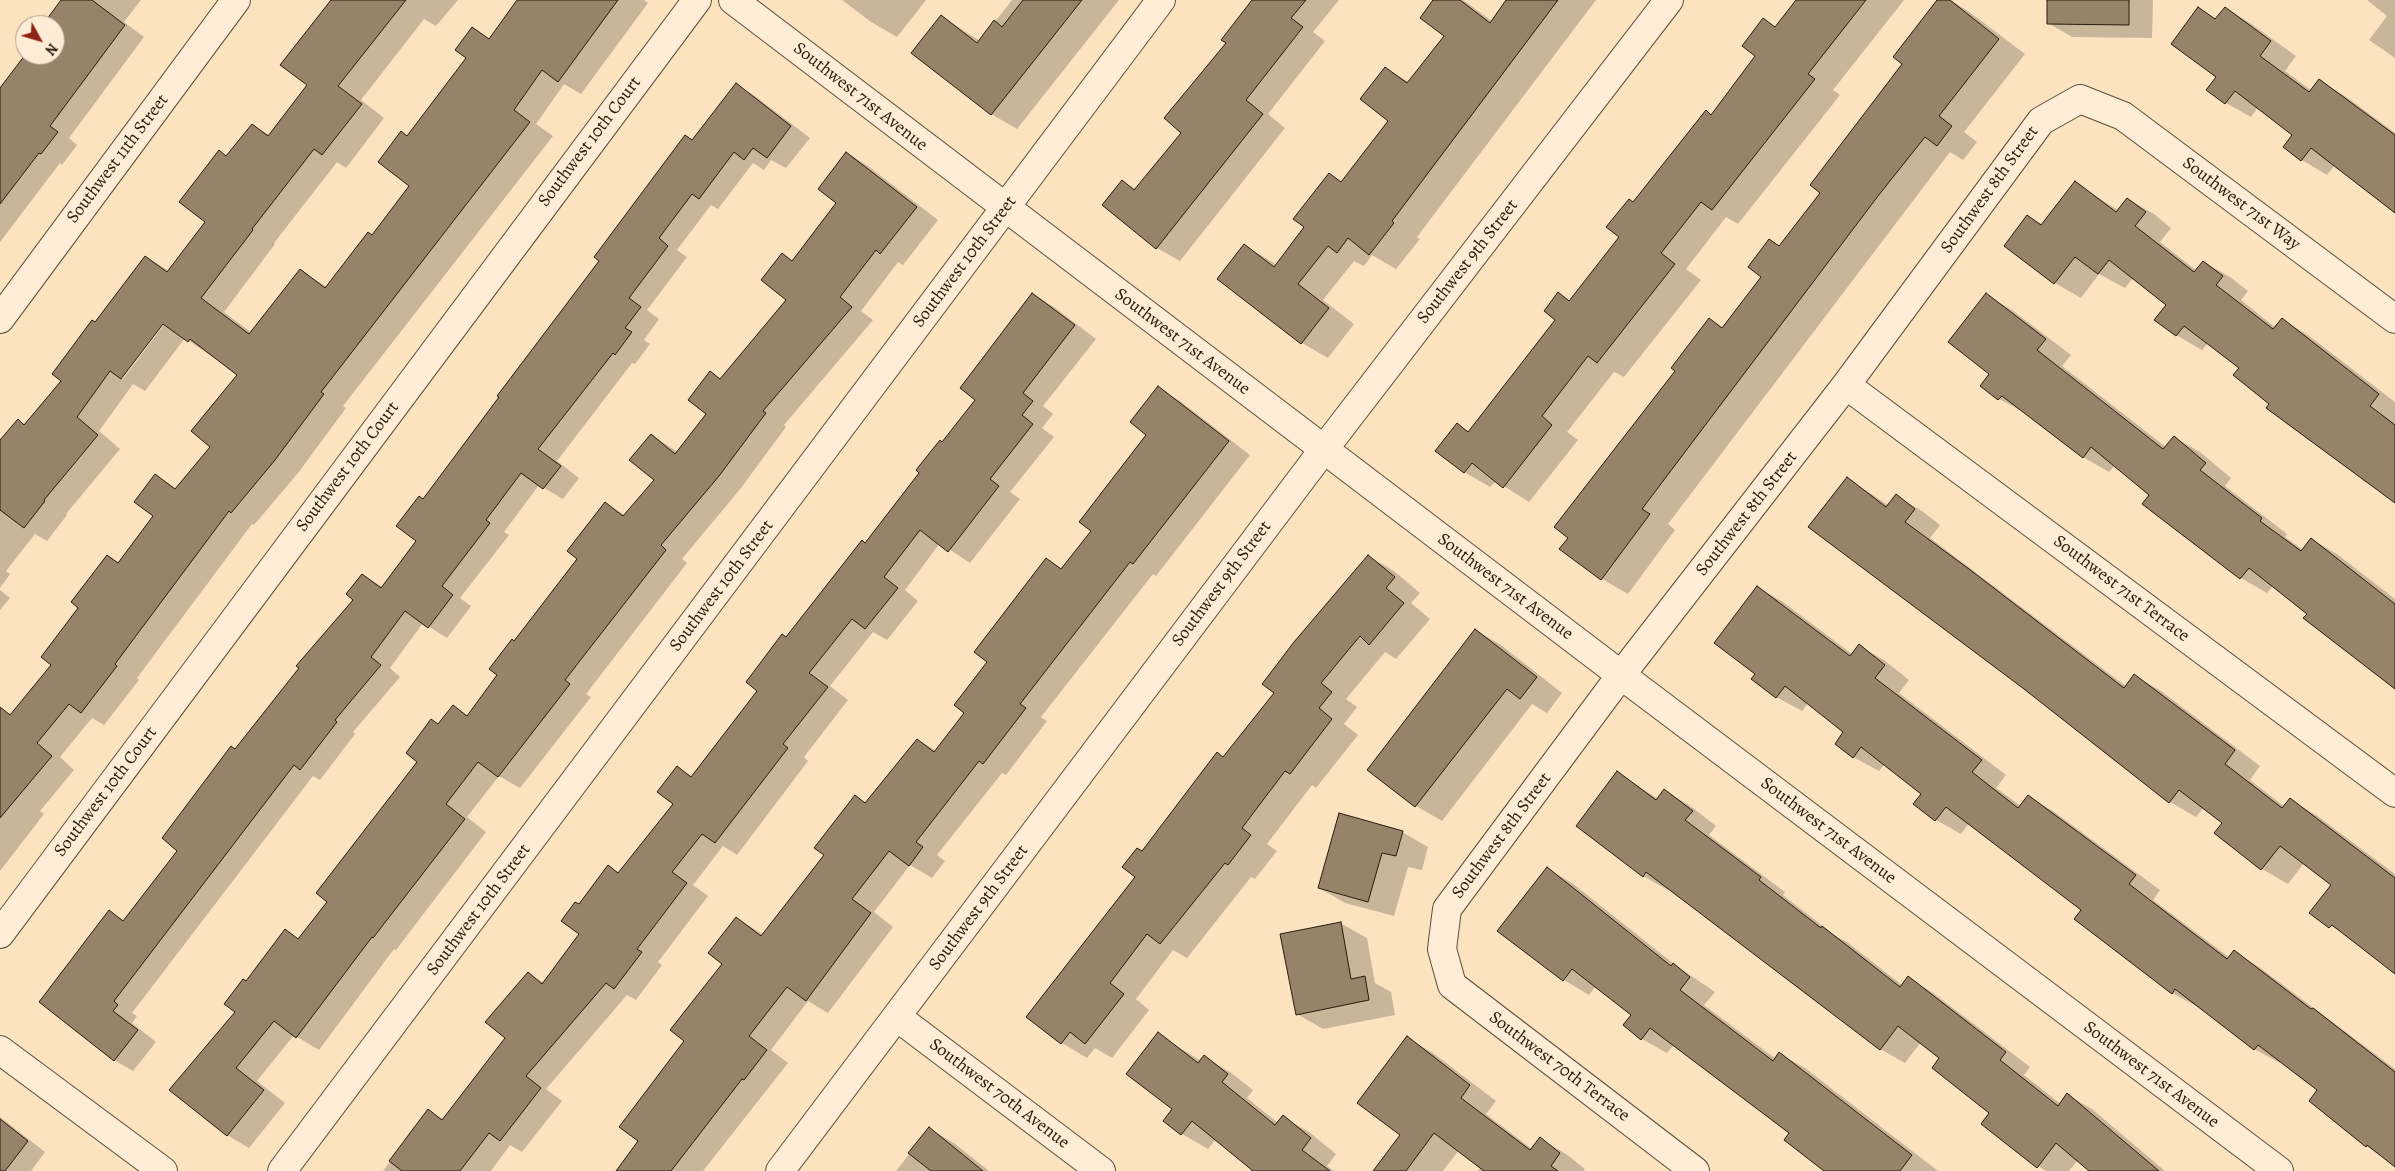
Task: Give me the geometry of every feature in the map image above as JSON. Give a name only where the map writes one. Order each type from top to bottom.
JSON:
[{"type":"street","name":"Southwest 11th Street","points":[[0,319],[236,0]]},
{"type":"street","name":"Southwest 10th Court","points":[[0,934],[697,0]]},
{"type":"street","name":"Southwest 71st Avenue","points":[[733,0],[1621,676],[2279,1171]]},
{"type":"street","name":"Southwest 10th Street","points":[[282,1171],[1160,0]]},
{"type":"street","name":"Southwest 9th Street","points":[[780,1171],[1324,449],[1669,0]]},
{"type":"street","name":"Southwest 71st Way","points":[[2080,99],[2123,116],[2395,319]]},
{"type":"street","name":"Southwest 8th Street","points":[[1442,949],[1447,909],[1621,676],[1846,385],[2040,121],[2080,99]]},
{"type":"street","name":"Southwest 71st Terrace","points":[[1846,385],[2395,793]]},
{"type":"street","name":"Southwest 70th Terrace","points":[[1442,949],[1452,985],[1695,1171]]},
{"type":"street","name":"Southwest 70th Avenue","points":[[897,1017],[1101,1171]]},
{"type":"street","points":[[0,1050],[163,1171]]},
{"type":"building","points":[[61,0],[92,0],[125,25],[50,126],[58,132],[41,154],[39,153],[0,204],[0,88],[17,65],[65,65],[65,15],[50,15]]},
{"type":"building","points":[[331,0],[406,0],[338,86],[362,104],[322,155],[314,149],[201,298],[249,334],[300,269],[325,288],[368,232],[372,235],[409,186],[378,162],[401,131],[407,136],[466,58],[455,50],[472,27],[489,39],[517,0],[618,0],[558,82],[542,70],[514,110],[530,122],[321,392],[324,394],[275,460],[231,513],[229,511],[115,664],[117,666],[81,713],[69,704],[37,743],[52,756],[0,818],[0,707],[10,715],[51,665],[41,657],[78,608],[71,602],[107,555],[118,563],[153,516],[134,502],[155,474],[175,489],[210,447],[191,431],[237,375],[190,339],[188,342],[163,324],[121,379],[110,371],[77,417],[98,435],[44,500],[24,528],[0,510],[0,440],[18,419],[24,425],[61,381],[52,374],[92,320],[95,322],[145,256],[167,272],[205,222],[179,202],[219,150],[226,156],[252,124],[268,136],[307,85],[280,65]]},
{"type":"building","points":[[1023,0],[1082,0],[991,115],[911,53],[941,15],[977,43],[994,20],[1002,27]]},
{"type":"building","points":[[1252,0],[1306,0],[1291,18],[1303,27],[1246,100],[1263,114],[1156,249],[1102,205],[1122,180],[1134,190],[1181,133],[1164,118],[1226,43],[1221,40]]},
{"type":"building","points":[[1433,0],[1460,0],[1490,23],[1506,0],[1558,0],[1392,221],[1394,223],[1369,255],[1348,238],[1337,253],[1328,246],[1298,284],[1329,308],[1301,344],[1217,279],[1244,244],[1274,267],[1304,227],[1293,219],[1329,173],[1341,182],[1388,121],[1360,99],[1385,67],[1407,83],[1444,36],[1420,18]]},
{"type":"building","points":[[1796,0],[1866,0],[1808,74],[1815,79],[1712,210],[1701,202],[1661,253],[1675,264],[1597,363],[1588,356],[1542,416],[1552,425],[1503,488],[1472,463],[1464,473],[1435,451],[1457,423],[1468,432],[1555,320],[1544,311],[1558,292],[1569,301],[1619,237],[1606,227],[1629,199],[1633,202],[1706,110],[1711,115],[1755,56],[1742,46],[1763,18],[1775,27]]},
{"type":"building","points":[[1937,0],[1950,0],[1999,39],[1939,116],[1952,126],[1937,146],[1925,137],[1878,196],[1642,509],[1650,514],[1601,580],[1559,549],[1568,538],[1554,527],[1675,371],[1671,368],[1709,318],[1722,328],[1761,277],[1748,267],[1769,239],[1779,246],[1820,193],[1810,185],[1902,64],[1893,57]]},
{"type":"building","points":[[2047,0],[2129,0],[2129,25],[2047,24]]},
{"type":"building","points":[[2198,7],[2215,19],[2225,7],[2271,41],[2260,56],[2309,92],[2319,79],[2395,135],[2395,213],[2311,148],[2301,161],[2283,147],[2292,135],[2235,91],[2225,104],[2206,90],[2216,77],[2171,44]]},
{"type":"building","points":[[736,83],[791,126],[767,158],[753,148],[744,160],[734,152],[699,199],[692,194],[659,238],[668,246],[629,298],[641,307],[625,328],[632,332],[615,355],[613,353],[538,449],[561,466],[543,489],[521,473],[486,520],[490,523],[442,586],[453,595],[428,628],[405,611],[371,657],[381,665],[335,720],[337,722],[300,770],[294,765],[114,1001],[118,1005],[113,1011],[138,1030],[114,1061],[39,1002],[109,910],[123,921],[177,851],[162,838],[231,746],[235,749],[299,668],[296,666],[353,600],[346,594],[362,574],[381,588],[416,541],[396,526],[419,496],[423,499],[499,397],[497,396],[599,261],[594,257],[685,135],[692,140]]},
{"type":"building","points":[[846,152],[917,207],[880,254],[876,250],[840,297],[852,307],[763,411],[766,413],[719,476],[661,545],[666,550],[565,680],[570,684],[498,777],[478,762],[446,804],[465,819],[372,937],[296,1038],[274,1021],[236,1068],[264,1090],[227,1136],[169,1090],[235,1012],[224,1004],[243,979],[246,981],[285,929],[298,939],[327,902],[316,893],[417,762],[406,753],[431,719],[438,724],[453,705],[467,716],[497,675],[489,669],[512,639],[514,641],[577,559],[567,551],[605,502],[623,516],[654,480],[629,460],[651,434],[675,454],[706,414],[688,400],[710,371],[720,379],[786,300],[761,280],[782,253],[792,261],[836,203],[818,189]]},
{"type":"building","points":[[2075,181],[2116,212],[2127,198],[2146,212],[2135,226],[2194,272],[2203,261],[2223,276],[2216,285],[2273,329],[2282,318],[2379,394],[2370,406],[2395,425],[2395,503],[2266,408],[2269,404],[2233,375],[2239,368],[2184,326],[2176,336],[2154,320],[2166,305],[2109,260],[2098,274],[2075,257],[2054,284],[2004,246],[2027,215],[2041,225]]},
{"type":"building","points":[[1032,293],[1075,325],[1023,393],[1033,401],[1022,415],[1033,424],[990,479],[999,486],[948,552],[920,530],[884,577],[898,588],[865,629],[852,619],[809,673],[828,687],[783,744],[788,748],[715,843],[702,834],[672,872],[687,883],[637,949],[642,952],[614,989],[606,983],[526,1076],[541,1088],[500,1141],[489,1133],[460,1171],[402,1171],[389,1161],[428,1109],[442,1120],[505,1038],[485,1022],[528,972],[542,984],[579,934],[561,921],[575,902],[579,904],[608,865],[618,873],[673,804],[657,792],[677,766],[691,777],[757,691],[746,682],[782,634],[786,637],[862,540],[865,543],[919,473],[916,470],[940,440],[942,442],[975,400],[960,388]]},
{"type":"building","points":[[1986,293],[2046,339],[2037,350],[2163,449],[2174,436],[2206,463],[2200,470],[2262,518],[2260,521],[2301,551],[2311,538],[2395,604],[2395,689],[2303,618],[2307,614],[2249,568],[2240,579],[2142,504],[2149,495],[2091,447],[2083,458],[2002,396],[1998,400],[1980,386],[1989,374],[1948,342]]},
{"type":"building","points":[[1158,386],[1229,441],[1133,564],[1130,562],[1020,704],[1026,708],[983,764],[979,761],[916,842],[923,847],[909,866],[889,851],[852,899],[871,913],[806,1001],[787,987],[749,1036],[767,1050],[744,1080],[742,1079],[671,1171],[616,1171],[638,1141],[619,1127],[684,1041],[670,1030],[722,964],[708,953],[736,917],[761,936],[824,855],[814,848],[855,795],[865,803],[917,739],[934,752],[964,713],[954,705],[987,662],[974,652],[1046,558],[1061,569],[1091,531],[1079,522],[1146,435],[1130,422]]},
{"type":"building","points":[[1847,477],[1886,507],[1896,494],[1915,509],[1905,522],[2124,688],[2134,674],[2235,750],[2225,764],[2282,808],[2290,798],[2395,878],[2395,974],[2332,925],[2329,928],[2309,913],[2331,885],[2280,846],[2261,870],[2214,833],[2222,823],[2179,790],[2169,803],[2024,689],[1808,527]]},
{"type":"building","points":[[1368,555],[1395,577],[1386,588],[1404,603],[1369,645],[1360,636],[1321,683],[1332,692],[1319,708],[1332,719],[1290,774],[1285,771],[1242,828],[1251,835],[1228,865],[1225,863],[1160,944],[1147,934],[1110,983],[1124,994],[1085,1044],[1070,1032],[1061,1044],[1026,1017],[1135,877],[1122,867],[1137,848],[1142,851],[1217,752],[1223,757],[1274,693],[1262,684],[1294,642]]},
{"type":"building","points":[[1757,586],[1850,656],[1859,644],[1885,665],[1875,678],[1982,760],[1972,772],[2018,808],[2028,795],[2136,875],[2129,884],[2227,959],[2234,950],[2395,1072],[2395,1167],[2367,1145],[2366,1147],[2309,1101],[2317,1090],[2258,1045],[2254,1050],[2175,989],[2172,994],[2074,919],[2081,910],[1946,807],[1935,821],[1913,804],[1921,794],[1861,747],[1853,758],[1835,744],[1843,732],[1785,686],[1776,698],[1751,679],[1755,674],[1714,643]]},
{"type":"building","points":[[1475,629],[1537,677],[1520,699],[1507,689],[1415,807],[1367,770]]},
{"type":"building","points":[[1617,771],[1656,800],[1664,789],[1693,811],[1685,820],[1761,877],[1759,880],[1821,928],[1822,926],[1900,987],[1908,976],[2006,1052],[2000,1060],[2058,1106],[2067,1093],[2159,1171],[2089,1171],[2056,1143],[2037,1168],[1981,1124],[1989,1113],[1932,1068],[1939,1058],[1898,1026],[1880,1050],[1646,872],[1643,877],[1576,826]]},
{"type":"building","points":[[1339,813],[1403,831],[1396,856],[1382,853],[1368,902],[1318,888]]},
{"type":"building","points":[[1547,867],[1671,966],[1673,963],[1690,977],[1680,990],[1773,1061],[1779,1052],[1912,1155],[1900,1171],[1824,1171],[1784,1140],[1789,1133],[1650,1028],[1641,1040],[1623,1025],[1631,1015],[1572,969],[1563,981],[1497,931]]},
{"type":"building","points":[[1341,922],[1351,979],[1365,976],[1369,1000],[1296,1015],[1280,934]]},
{"type":"building","points":[[1158,1032],[1198,1063],[1204,1055],[1228,1074],[1222,1082],[1275,1125],[1283,1115],[1311,1138],[1302,1150],[1330,1171],[1253,1171],[1192,1121],[1181,1135],[1163,1121],[1172,1109],[1126,1074]]},
{"type":"building","points":[[1407,1036],[1470,1085],[1461,1098],[1530,1150],[1540,1137],[1560,1153],[1551,1166],[1558,1171],[1484,1171],[1434,1133],[1406,1171],[1373,1171],[1400,1135],[1357,1103]]},
{"type":"building","points":[[0,1119],[28,1141],[5,1171],[0,1171]]},
{"type":"building","points":[[929,1127],[983,1171],[931,1171],[908,1153]]}]
